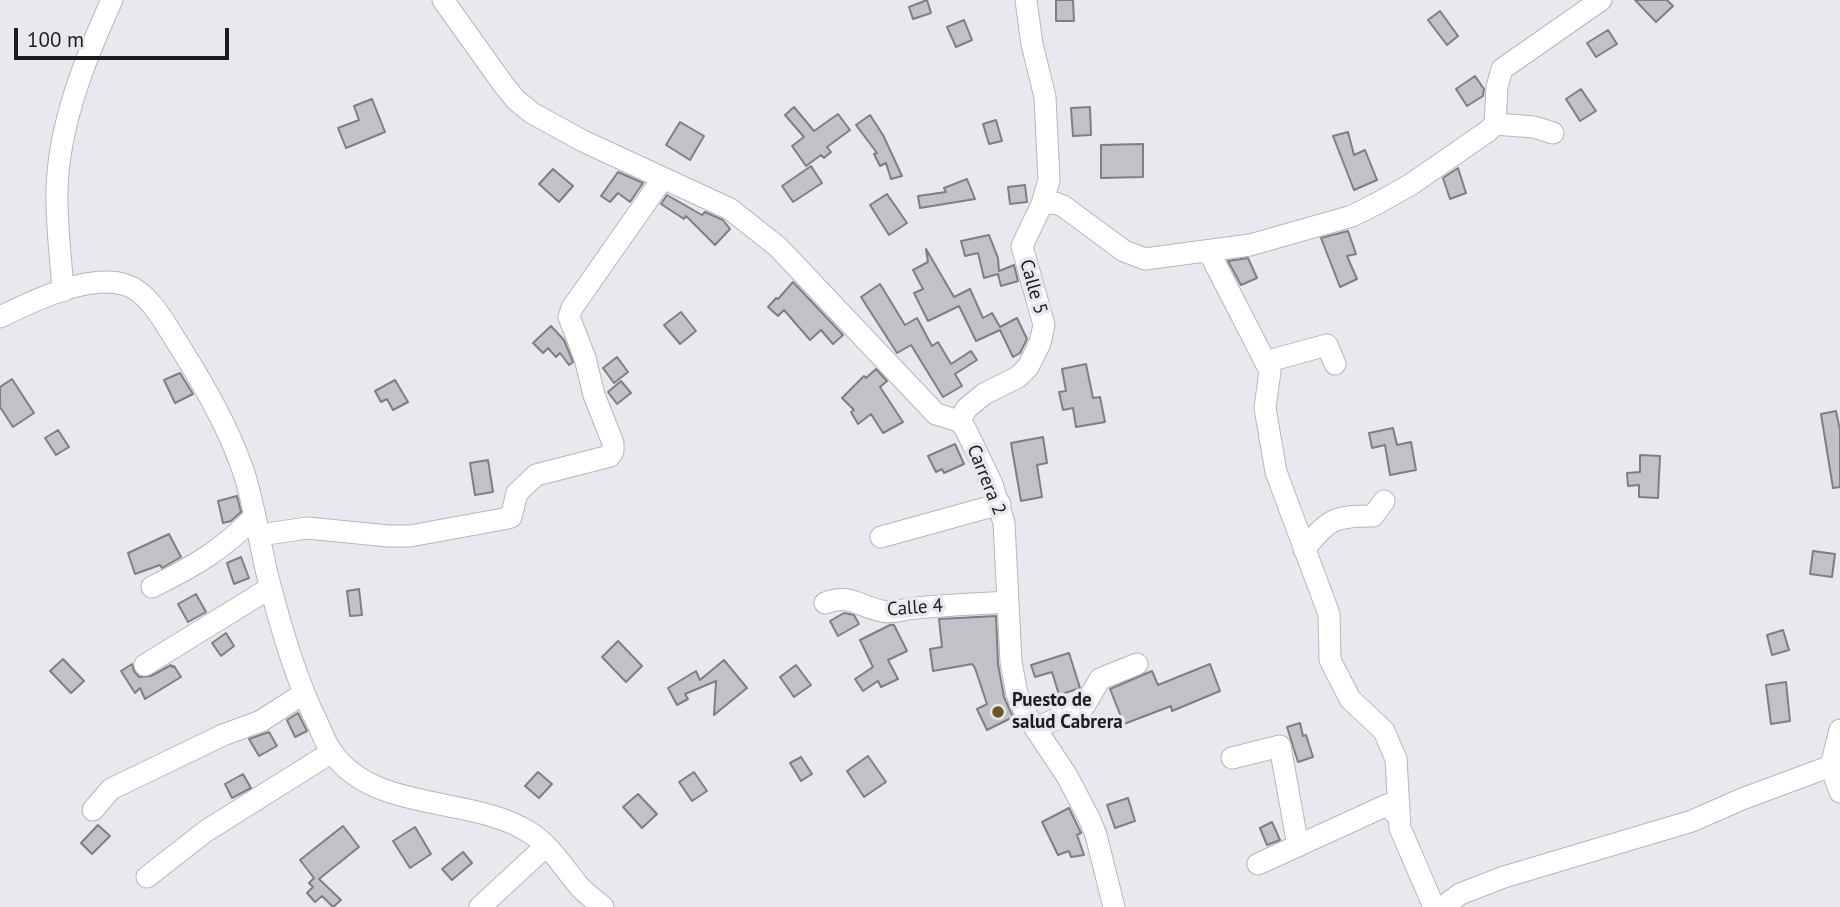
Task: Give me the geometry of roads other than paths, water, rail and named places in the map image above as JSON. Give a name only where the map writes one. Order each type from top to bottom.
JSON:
[{"type":"street","points":[[62,291],[57,188],[66,125],[74,94],[112,0]]},
{"type":"street","name":"Carrera 2","points":[[443,0],[516,100],[554,127],[730,209],[746,219],[778,247],[936,414],[959,421],[965,428],[992,484],[1004,523],[1010,662],[1017,694],[1089,818],[1096,835],[1114,907]]},
{"type":"street","name":"Calle 5","points":[[959,421],[967,408],[984,394],[1018,377],[1028,368],[1040,344],[1044,325],[1022,246],[1042,204],[1049,180],[1045,97],[1032,44],[1026,0]]},
{"type":"street","points":[[1495,124],[1497,87],[1502,69],[1601,0]]},
{"type":"street","points":[[1042,204],[1055,203],[1063,206],[1135,257],[1145,259],[1209,252],[1250,245],[1352,216],[1410,185],[1495,124],[1534,127],[1553,133]]},
{"type":"street","points":[[152,587],[198,564],[234,538],[258,526],[411,536],[511,517],[517,492],[536,475],[610,456],[613,443],[594,396],[585,358],[569,317],[572,308],[663,178]]},
{"type":"street","points":[[1209,252],[1270,371],[1265,408],[1276,472],[1329,614],[1330,660],[1350,699],[1384,731],[1396,759],[1400,828],[1434,907]]},
{"type":"street","points":[[0,317],[48,295],[106,282],[128,285],[141,293],[168,328],[198,375],[243,470],[258,526],[270,588],[303,694],[332,752],[351,773],[373,787],[489,815],[528,831],[546,846],[581,888],[603,907]]},
{"type":"street","points":[[1265,362],[1327,345],[1335,364]]},
{"type":"street","points":[[1304,550],[1320,529],[1344,516],[1373,516],[1384,501]]},
{"type":"street","points":[[881,537],[1000,504]]},
{"type":"street","points":[[145,665],[270,588]]},
{"type":"street","name":"Calle 4","points":[[825,603],[836,599],[851,599],[879,611],[893,613],[909,608],[1008,602]]},
{"type":"street","points":[[1035,728],[1083,708],[1100,679],[1137,664]]},
{"type":"street","points":[[93,810],[111,789],[211,741],[261,721],[303,694]]},
{"type":"street","points":[[1840,730],[1831,766],[1840,792]]},
{"type":"street","points":[[1232,758],[1280,746],[1298,846]]},
{"type":"street","points":[[147,877],[206,831],[332,752]]},
{"type":"street","points":[[1443,907],[1460,894],[1504,877],[1692,821],[1831,766]]},
{"type":"street","points":[[1258,864],[1387,805],[1399,817]]},
{"type":"street","points":[[480,907],[546,846]]},
{"type":"place","name":"Puesto de salud Cabrera","points":[[998,712]]}]
